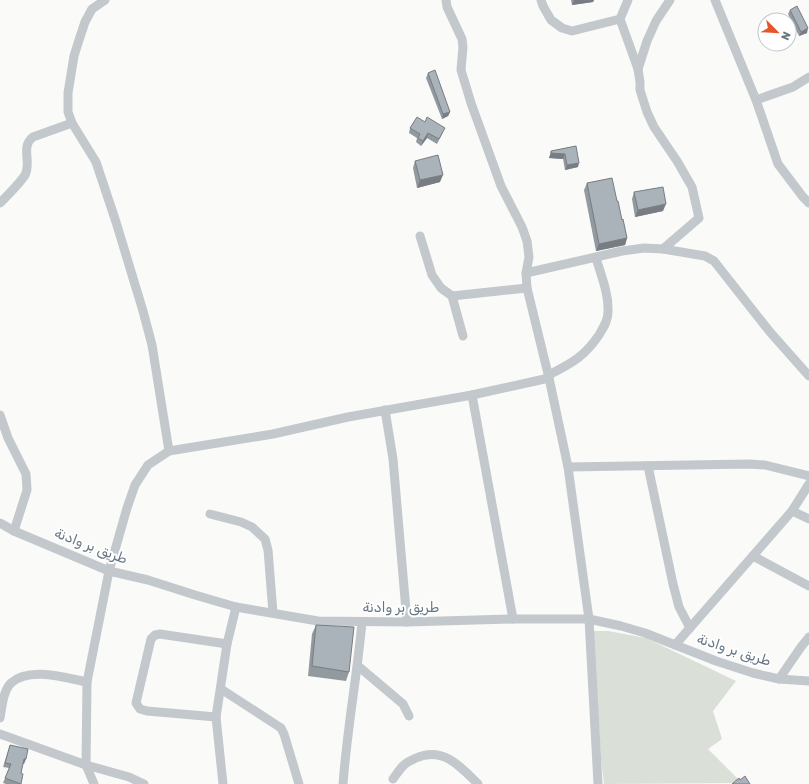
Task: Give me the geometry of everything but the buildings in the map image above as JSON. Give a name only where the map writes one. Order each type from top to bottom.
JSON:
[{"type":"street","points":[[105,0],[92,9],[85,22],[74,56],[68,93],[68,112],[72,123],[96,162],[141,304],[152,345],[169,451]]},
{"type":"street","points":[[446,0],[447,7],[462,39],[463,47],[461,70],[471,103],[501,186],[522,227],[527,241],[529,257],[526,274],[527,288],[549,377],[568,467],[589,619],[598,784]]},
{"type":"street","points":[[541,0],[551,20],[562,28],[572,31],[620,19]]},
{"type":"street","points":[[628,0],[620,19],[638,69],[640,90],[647,112],[654,127],[677,160],[692,187],[699,218],[663,249]]},
{"type":"street","points":[[638,69],[647,41],[656,21],[670,0]]},
{"type":"street","points":[[714,0],[756,100],[778,164],[809,203]]},
{"type":"street","points":[[756,100],[793,87],[809,77]]},
{"type":"street","points":[[0,203],[25,175],[27,160],[26,153],[29,140],[33,137],[72,123]]},
{"type":"street","points":[[420,236],[432,275],[441,288],[452,296],[463,336]]},
{"type":"street","points":[[526,274],[622,251],[644,248],[663,249],[705,256],[714,261],[770,332],[809,376]]},
{"type":"street","points":[[94,784],[86,765],[87,682],[108,570],[135,485],[148,465],[169,451],[273,434],[348,417],[472,395],[549,377],[572,363],[590,348],[604,327],[608,313],[607,301],[596,258]]},
{"type":"street","points":[[452,296],[527,288]]},
{"type":"street","points":[[472,395],[513,618]]},
{"type":"street","points":[[385,410],[393,460],[407,622]]},
{"type":"street","points":[[0,415],[8,438],[26,474],[28,484],[14,530]]},
{"type":"street","points":[[568,467],[765,465],[809,476]]},
{"type":"street","points":[[648,466],[673,584],[679,607],[690,628]]},
{"type":"street","points":[[675,645],[792,511],[809,484]]},
{"type":"street","points":[[792,511],[809,519]]},
{"type":"street","points":[[210,514],[241,522],[256,530],[265,539],[268,550],[272,613]]},
{"type":"street","name":"طريق بر وادنة","points":[[0,523],[108,570],[148,580],[236,606],[318,621],[407,622],[513,618],[589,619],[621,626],[753,673],[779,679],[809,681]]},
{"type":"street","points":[[753,556],[809,586]]},
{"type":"street","points":[[223,784],[216,717],[227,644],[236,606]]},
{"type":"street","points":[[343,784],[345,749],[358,666],[362,622]]},
{"type":"street","points":[[216,717],[148,711],[140,709],[136,703],[151,639],[155,635],[160,634],[227,644]]},
{"type":"street","points":[[779,679],[809,637]]},
{"type":"street","points":[[358,666],[403,704],[409,716]]},
{"type":"street","points":[[0,718],[5,694],[11,683],[20,677],[30,674],[39,674],[87,682]]},
{"type":"street","points":[[221,689],[281,728],[299,784]]},
{"type":"street","points":[[0,734],[86,765],[129,777],[144,784]]},
{"type":"street","points":[[393,779],[404,765],[412,760],[428,754],[447,757],[460,766],[478,784]]},
{"type":"shaded area","points":[[593,631],[608,631],[646,638],[736,681],[713,711],[722,739],[708,749],[742,783],[604,784]]}]
